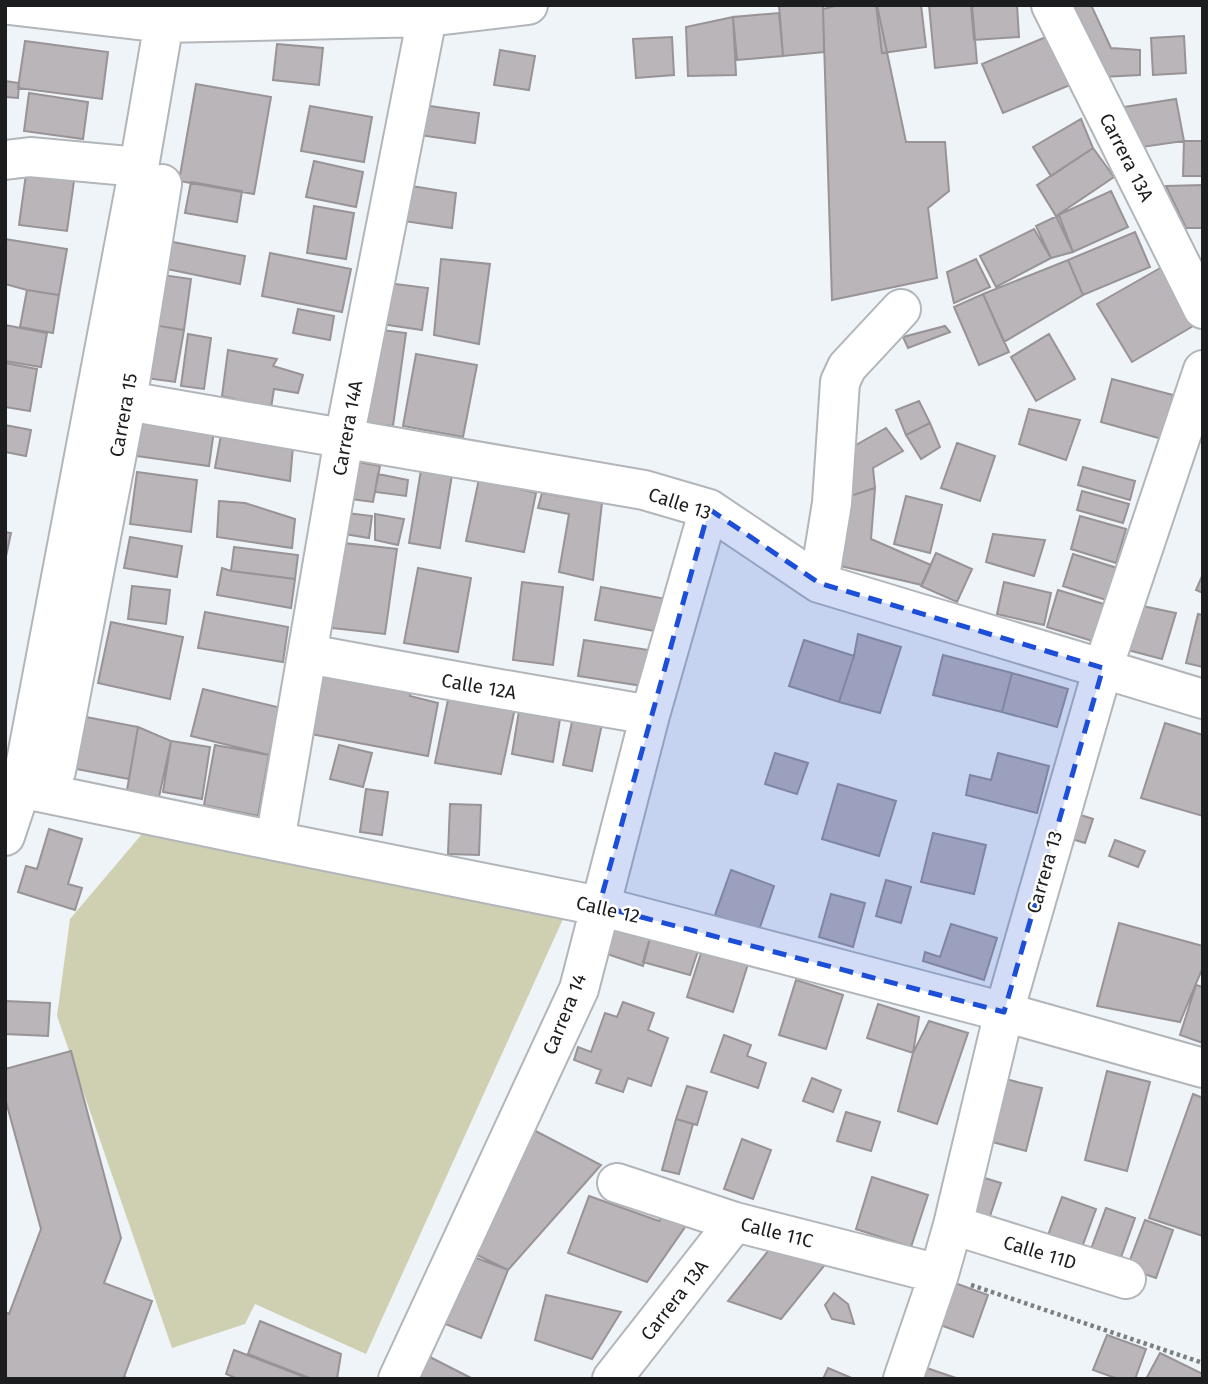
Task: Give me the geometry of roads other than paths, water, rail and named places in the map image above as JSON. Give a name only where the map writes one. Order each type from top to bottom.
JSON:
[{"type":"street","points":[[9,5],[165,14],[427,17],[528,5]]},
{"type":"street","name":"Carrera 13A","points":[[1051,5],[1203,309]]},
{"type":"street","name":"Carrera 15","points":[[5,835],[139,167],[165,14]]},
{"type":"street","name":"Carrera 15","points":[[13,786],[56,771],[127,401],[181,62],[165,14]]},
{"type":"street","name":"Carrera 14A","points":[[275,841],[344,439],[427,17]]},
{"type":"street","points":[[5,160],[30,157],[139,167]]},
{"type":"street","points":[[819,583],[832,503],[840,382],[847,367],[901,309]]},
{"type":"street","name":"Carrera 13","points":[[902,1379],[953,1226],[1004,1012],[1103,668],[1203,370]]},
{"type":"street","name":"Calle 13","points":[[127,401],[644,490],[709,509],[819,583],[1203,699]]},
{"type":"street","name":"Carrera 14","points":[[398,1379],[579,989],[650,715],[709,509]]},
{"type":"street","name":"Calle 12A","points":[[308,654],[650,715]]},
{"type":"street","name":"Calle 12","points":[[13,786],[599,906],[1004,1012],[1203,1068]]},
{"type":"street","name":"Calle 11C","points":[[617,1183],[735,1222],[939,1274]]},
{"type":"street","name":"Carrera 13A","points":[[612,1379],[735,1222]]},
{"type":"street","name":"Calle 11D","points":[[953,1226],[1126,1279]]}]
